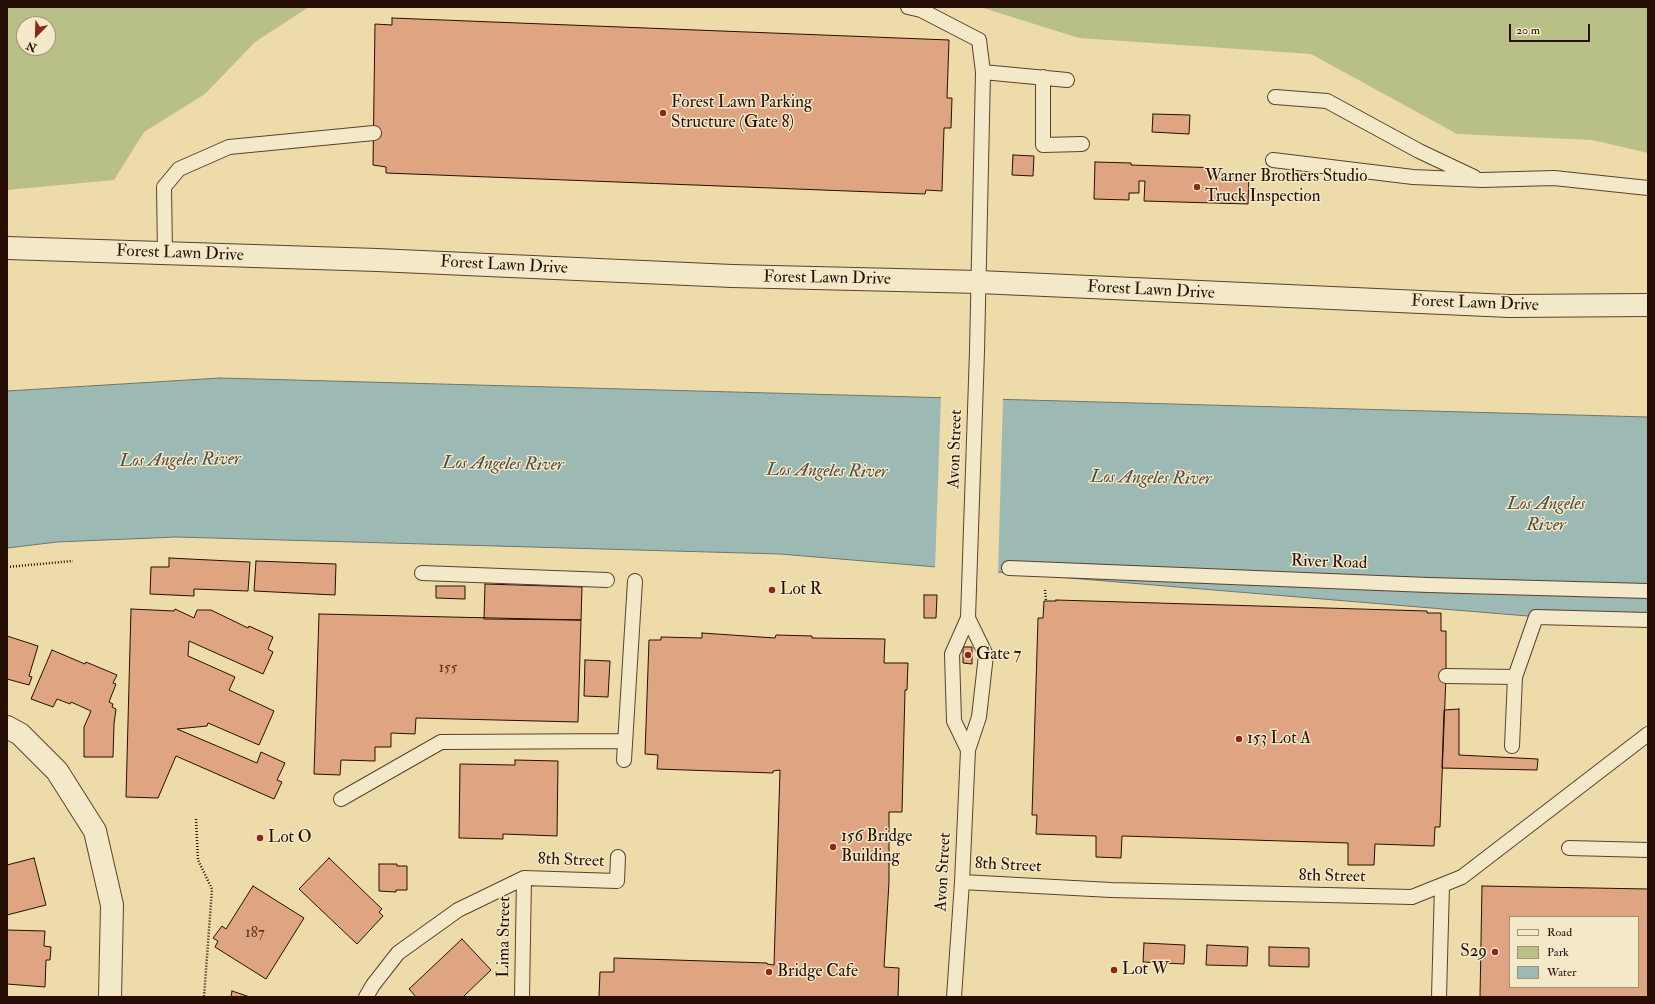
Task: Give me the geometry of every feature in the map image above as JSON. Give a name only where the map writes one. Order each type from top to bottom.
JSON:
[{"type":"street","name":"Forest Lawn Drive","points":[[7,248],[385,261],[732,276],[979,282],[1509,306],[1648,305]]},
{"type":"street","points":[[7,727],[20,734],[57,771],[96,831],[112,905],[110,997]]},
{"type":"lane","name":"Avon Street","points":[[908,7],[921,10],[979,40],[983,72],[979,282],[968,618],[952,654],[954,721],[968,750]]},
{"type":"lane","points":[[983,72],[1067,80]]},
{"type":"lane","points":[[1043,77],[1043,145],[1082,144]]},
{"type":"lane","points":[[1275,97],[1327,101],[1419,151],[1482,180]]},
{"type":"lane","points":[[165,254],[164,187],[179,169],[229,147],[374,133]]},
{"type":"lane","points":[[1273,160],[1413,177],[1482,180],[1554,178],[1648,188]]},
{"type":"lane","name":"River Road","points":[[1009,568],[1648,591]]},
{"type":"lane","points":[[422,573],[607,580]]},
{"type":"lane","points":[[624,760],[635,581]]},
{"type":"lane","points":[[1512,746],[1515,676],[1536,617],[1648,620]]},
{"type":"lane","name":"Avon Street","points":[[954,997],[962,882],[968,750],[979,717],[986,655],[968,618]]},
{"type":"lane","points":[[1446,676],[1515,676]]},
{"type":"lane","name":"8th Street","points":[[962,882],[1111,890],[1412,897],[1462,878],[1648,734]]},
{"type":"lane","points":[[341,800],[441,742],[626,741]]},
{"type":"lane","points":[[1569,848],[1648,850]]},
{"type":"lane","name":"8th Street","points":[[524,878],[617,881],[618,857]]},
{"type":"lane","points":[[366,997],[373,985],[398,953],[458,910],[524,878]]},
{"type":"lane","name":"Lima Street","points":[[522,997],[524,878]]},
{"type":"lane","points":[[1439,997],[1442,885]]},
{"type":"path","points":[[7,567],[73,561]]},
{"type":"path","points":[[196,819],[198,860],[212,889],[204,997]]},
{"type":"green space","points":[[7,7],[309,7],[255,42],[205,94],[144,132],[114,180],[7,190]]},
{"type":"green space","points":[[980,7],[1648,7],[1648,153],[1592,140],[1457,134],[1311,54],[1079,38]]},
{"type":"water","name":"Los Angeles River","points":[[220,378],[1648,417],[1648,626],[780,554],[176,537],[57,542],[7,548],[7,391]]},
{"type":"pier","points":[[941,395],[1003,397],[998,574],[935,569]]},
{"type":"building","name":"Forest Lawn Parking Structure (Gate 8)","points":[[392,18],[949,40],[947,98],[952,98],[951,128],[944,128],[942,191],[926,190],[925,194],[386,173],[386,167],[373,165],[375,24],[392,25]]},
{"type":"building","points":[[1153,114],[1190,115],[1189,134],[1152,132]]},
{"type":"building","points":[[1013,155],[1034,156],[1033,176],[1012,175]]},
{"type":"building","name":"Warner Brothers Studio Truck Inspection","points":[[1095,162],[1131,163],[1131,165],[1220,168],[1220,173],[1249,174],[1248,204],[1144,201],[1145,181],[1139,181],[1139,193],[1129,193],[1129,200],[1094,199]]},
{"type":"building","points":[[169,558],[250,562],[248,591],[194,589],[194,596],[150,594],[151,567],[169,567]]},
{"type":"building","points":[[256,561],[336,564],[335,595],[254,591]]},
{"type":"building","points":[[485,584],[582,587],[581,620],[484,619]]},
{"type":"building","points":[[436,586],[465,586],[465,599],[436,598]]},
{"type":"building","points":[[924,595],[937,595],[936,618],[924,618]]},
{"type":"building","name":"153 Lot A","points":[[1056,600],[1427,611],[1427,613],[1441,613],[1441,631],[1446,631],[1446,676],[1440,827],[1435,827],[1434,846],[1375,844],[1374,865],[1348,865],[1348,843],[1122,836],[1121,858],[1096,857],[1096,836],[1036,834],[1037,815],[1032,815],[1038,618],[1043,618],[1044,601]]},
{"type":"building","points":[[131,609],[174,611],[175,609],[194,618],[197,610],[211,610],[248,628],[249,626],[273,637],[268,649],[273,652],[263,674],[189,641],[188,656],[235,677],[229,690],[274,711],[259,745],[208,723],[207,726],[177,729],[257,763],[261,752],[285,763],[277,780],[282,782],[274,799],[176,756],[158,798],[126,797]]},
{"type":"building","points":[[319,614],[581,620],[578,722],[416,718],[415,734],[391,733],[391,747],[375,747],[375,761],[341,760],[340,775],[314,774]]},
{"type":"building","name":"156 Bridge Building","points":[[702,633],[775,638],[776,635],[812,636],[812,638],[885,639],[884,663],[908,663],[907,690],[905,690],[902,812],[889,812],[889,882],[884,967],[899,968],[898,997],[599,997],[600,972],[614,972],[614,958],[767,963],[774,965],[780,770],[773,771],[773,773],[657,769],[658,755],[645,754],[649,640],[661,640],[661,637],[702,638]]},
{"type":"building","points":[[7,636],[38,646],[29,676],[32,677],[29,685],[7,679]]},
{"type":"building","name":"Gate 7","points":[[963,647],[972,647],[972,664],[963,663]]},
{"type":"building","points":[[52,650],[85,664],[86,662],[117,675],[113,683],[116,684],[109,702],[113,704],[112,707],[116,709],[113,757],[84,757],[84,727],[91,711],[71,702],[70,704],[57,699],[53,707],[31,699]]},
{"type":"building","points":[[585,660],[610,661],[608,697],[584,696]]},
{"type":"building","points":[[1459,709],[1459,755],[1538,759],[1537,770],[1442,768],[1444,710]]},
{"type":"building","points":[[515,760],[558,761],[557,836],[503,834],[503,839],[459,838],[460,764],[515,765]]},
{"type":"building","points":[[34,858],[46,905],[7,915],[7,865]]},
{"type":"building","points":[[329,858],[382,909],[379,912],[383,916],[357,944],[299,889]]},
{"type":"building","points":[[379,864],[397,864],[397,866],[407,866],[407,890],[396,890],[396,892],[379,891]]},
{"type":"building","points":[[253,886],[304,918],[266,979],[215,947],[218,941],[213,938],[222,926],[226,929]]},
{"type":"building","name":"S29","points":[[1482,886],[1648,889],[1648,997],[1480,997]]},
{"type":"building","points":[[7,930],[45,931],[44,946],[51,947],[50,960],[46,960],[45,987],[7,984]]},
{"type":"building","points":[[462,939],[491,970],[463,997],[416,997],[409,989]]},
{"type":"building","points":[[1144,943],[1185,945],[1184,964],[1143,962]]},
{"type":"building","points":[[1207,945],[1248,947],[1247,966],[1206,965]]},
{"type":"building","points":[[1269,947],[1309,948],[1309,967],[1269,966]]},
{"type":"building","points":[[232,991],[250,997],[231,997]]},
{"type":"place","name":"Forest Lawn Parking Structure (Gate 8)","points":[[663,113]]},
{"type":"place","name":"Warner Brothers Studio Truck Inspection","points":[[1197,187]]},
{"type":"place","name":"Lot R","points":[[772,590]]},
{"type":"place","name":"Gate 7","points":[[968,655]]},
{"type":"place","name":"153 Lot A","points":[[1239,739]]},
{"type":"place","name":"Lot O","points":[[260,838]]},
{"type":"place","name":"156 Bridge Building","points":[[833,847]]},
{"type":"place","name":"S29","points":[[1495,952]]},
{"type":"place","name":"Lot W","points":[[1114,970]]},
{"type":"place","name":"Bridge Cafe","points":[[769,972]]}]
